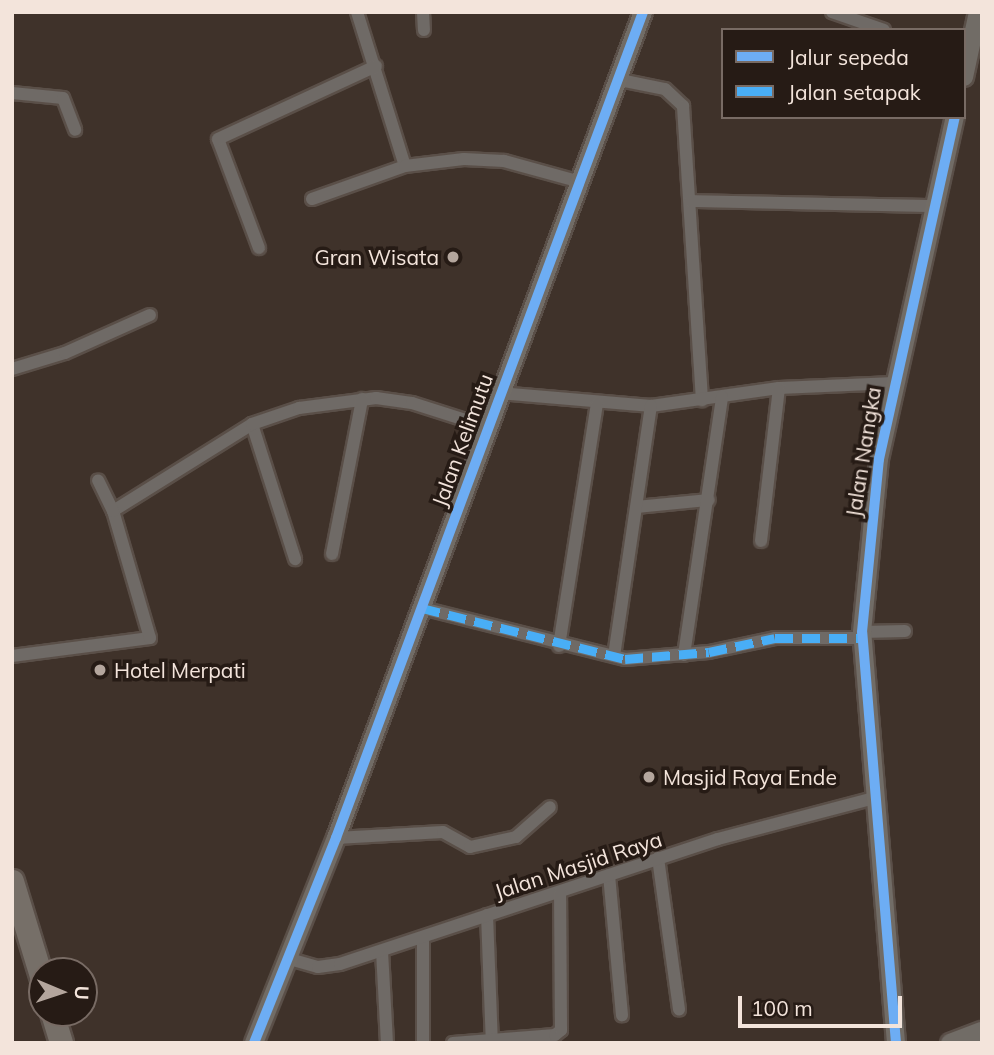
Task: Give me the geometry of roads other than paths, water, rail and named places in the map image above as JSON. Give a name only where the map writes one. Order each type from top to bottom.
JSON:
[{"type":"highway","points":[[12,881],[35,957]]},
{"type":"street","points":[[357,12],[405,166]]},
{"type":"street","points":[[423,12],[424,30]]},
{"type":"street","name":"Jalan Kelimutu","points":[[291,960],[320,895],[319,881],[422,608],[499,393],[620,80],[643,12]]},
{"type":"street","points":[[832,12],[878,28]]},
{"type":"street","points":[[966,57],[978,12]]},
{"type":"street","points":[[259,248],[218,139],[376,66]]},
{"type":"street","points":[[620,80],[665,89],[678,98],[690,201],[702,400]]},
{"type":"street","points":[[12,93],[63,98],[75,130]]},
{"type":"street","name":"Jalan Nangka","points":[[895,1043],[862,635],[873,498],[894,383],[955,119]]},
{"type":"street","points":[[312,199],[405,166],[503,161],[580,182]]},
{"type":"street","points":[[690,201],[934,206]]},
{"type":"street","points":[[12,369],[65,353],[150,315]]},
{"type":"street","points":[[499,393],[597,404],[651,406],[779,388],[894,383]]},
{"type":"street","points":[[761,541],[779,388]]},
{"type":"street","points":[[684,655],[709,500],[722,397]]},
{"type":"street","points":[[113,511],[252,424],[299,408],[362,399],[412,403],[487,427]]},
{"type":"street","points":[[332,554],[362,399]]},
{"type":"street","points":[[559,646],[597,404]]},
{"type":"street","points":[[614,656],[651,406]]},
{"type":"street","points":[[252,424],[295,559]]},
{"type":"street","points":[[12,656],[150,638],[113,511],[98,480]]},
{"type":"street","points":[[637,508],[709,500]]},
{"type":"street","points":[[422,608],[559,646],[614,656],[684,655],[775,638],[905,631]]},
{"type":"street","name":"Jalan Masjid Raya","points":[[291,960],[340,964],[658,858],[874,799]]},
{"type":"street","points":[[336,838],[443,832],[470,847],[516,837],[551,807]]},
{"type":"street","points":[[658,858],[679,1010]]},
{"type":"street","points":[[609,875],[622,1015]]},
{"type":"street","points":[[453,1043],[555,1039],[565,1018],[560,892]]},
{"type":"street","points":[[487,915],[492,1041]]},
{"type":"street","points":[[422,938],[423,1043]]},
{"type":"street","points":[[382,951],[387,1043]]},
{"type":"street","points":[[254,1043],[291,960]]},
{"type":"street","points":[[266,1043],[291,960]]},
{"type":"street","points":[[950,1043],[982,1031]]},
{"type":"place","name":"Gran Wisata","points":[[453,257]]},
{"type":"place","name":"Hotel Merpati","points":[[100,670]]},
{"type":"place","name":"Masjid Raya Ende","points":[[649,777]]}]
